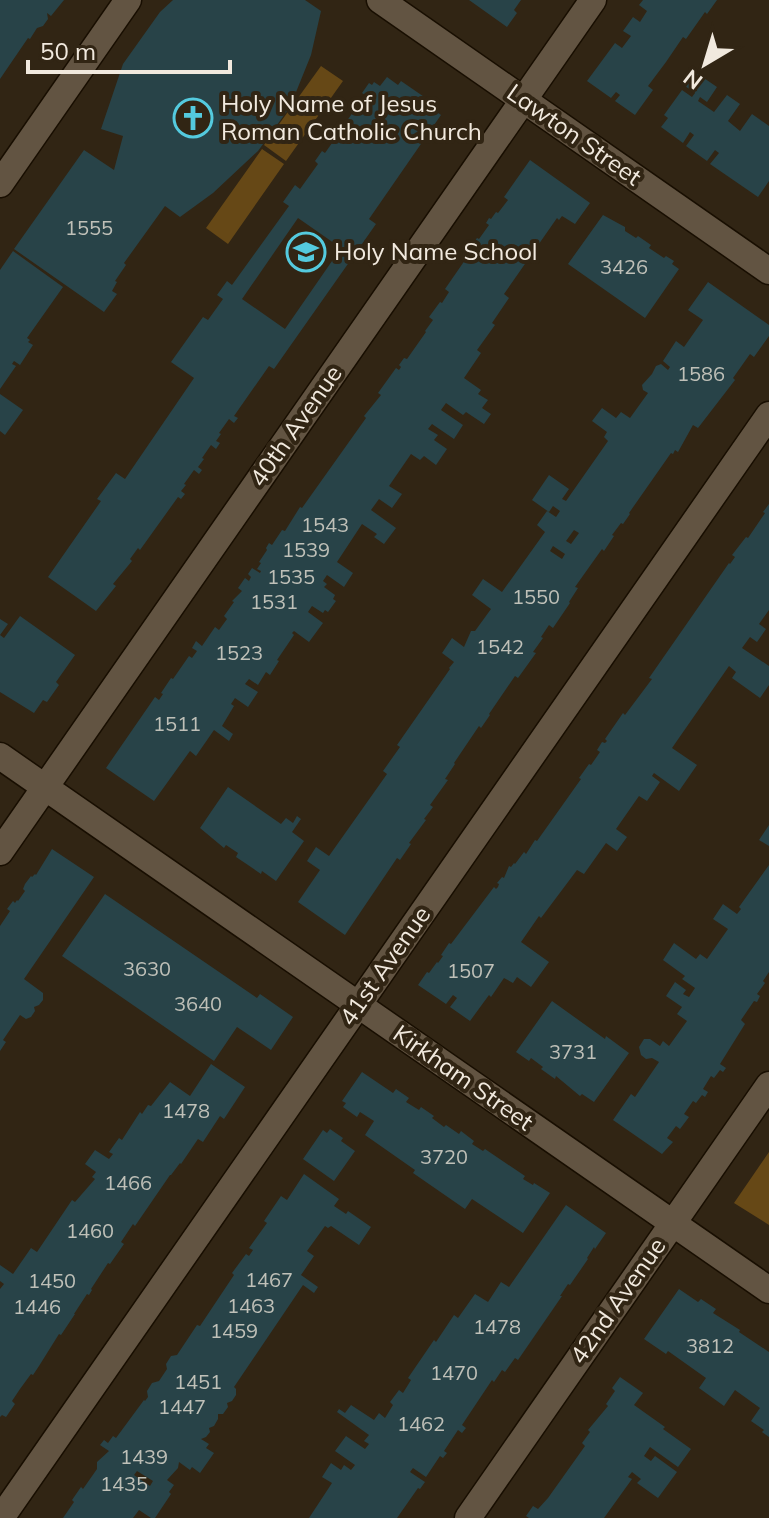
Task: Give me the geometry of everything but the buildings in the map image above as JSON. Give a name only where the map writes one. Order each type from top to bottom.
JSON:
[{"type":"street","points":[[0,184],[128,0]]},
{"type":"street","name":"Lawton Street","points":[[380,0],[769,271]]},
{"type":"street","name":"40th Avenue","points":[[0,852],[593,0]]},
{"type":"street","name":"41st Avenue","points":[[1,1518],[769,415]]},
{"type":"street","name":"Kirkham Street","points":[[0,756],[769,1290]]},
{"type":"street","name":"42nd Avenue","points":[[468,1518],[769,1085]]},
{"type":"shaded area","points":[[321,66],[343,81],[286,161],[264,145]]},
{"type":"shaded area","points":[[262,149],[284,164],[228,244],[206,228]]},
{"type":"shaded area","points":[[769,1152],[769,1225],[734,1203]]},
{"type":"place","name":"Holy Name of Jesus Roman Catholic Church","points":[[193,118]]},
{"type":"place","name":"Holy Name School","points":[[306,252]]}]
